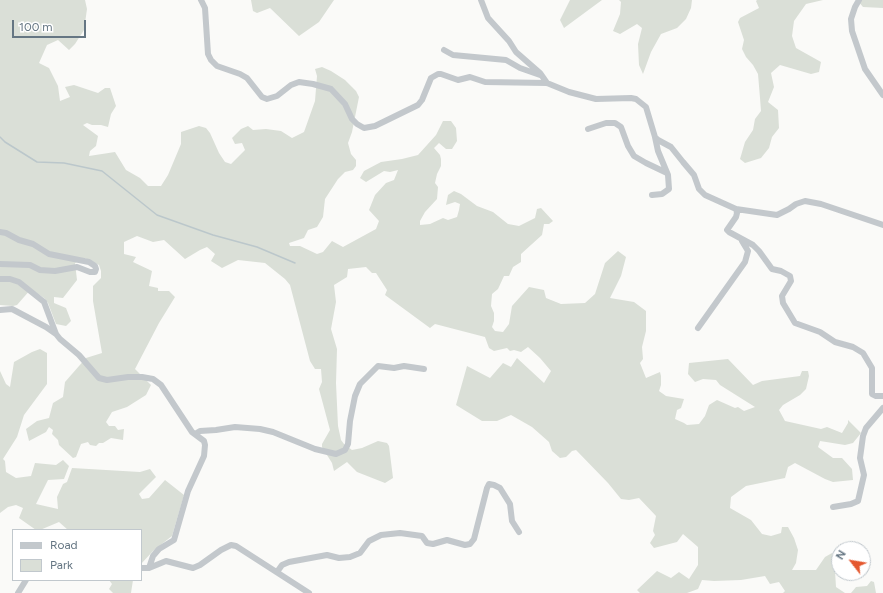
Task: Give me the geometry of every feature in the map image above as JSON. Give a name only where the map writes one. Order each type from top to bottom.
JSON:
[{"type":"street","points":[[201,0],[205,8],[208,54],[217,66],[247,78],[262,97],[267,98],[277,96],[291,85],[299,82],[331,89],[345,104],[352,119],[364,128],[375,126],[418,105],[422,100],[431,78],[438,74],[458,80],[470,77],[484,82],[547,83],[569,92],[596,99],[636,99],[646,107],[658,151],[667,173],[669,189],[662,194],[652,194]]},
{"type":"street","points":[[481,0],[488,18],[509,41],[516,52],[542,75],[547,83]]},
{"type":"street","points":[[859,0],[851,19],[852,31],[865,69],[883,95]]},
{"type":"street","points":[[444,50],[453,55],[506,60],[520,68],[542,75]]},
{"type":"street","points":[[588,129],[606,123],[615,123],[621,127],[628,146],[634,156],[667,173]]},
{"type":"street","points":[[655,137],[671,148],[694,175],[699,189],[705,195],[736,209],[777,215],[796,204],[806,201],[821,204],[883,225]]},
{"type":"street","points":[[736,209],[736,217],[727,230],[753,245],[772,269],[786,273],[790,276],[791,281],[782,296],[783,303],[795,323],[820,332],[835,342],[853,347],[863,353],[872,368],[872,394],[876,396],[883,396]]},
{"type":"street","points":[[0,232],[6,233],[18,240],[33,244],[49,254],[89,262],[95,266],[96,269],[95,272],[77,268],[55,271],[40,270],[30,266],[0,264]]},
{"type":"street","points":[[698,328],[745,262],[748,251],[740,238]]},
{"type":"street","points":[[0,279],[10,279],[19,282],[44,302],[56,334]]},
{"type":"street","points":[[0,310],[12,309],[46,327],[79,355],[99,378],[107,380],[128,377],[153,379],[161,385],[192,432],[204,441],[204,456],[188,491],[174,540],[159,549],[153,556],[149,568]]},
{"type":"street","points":[[195,434],[200,431],[235,427],[260,429],[273,432],[315,449],[336,454],[345,450],[348,444],[350,421],[355,396],[360,384],[378,366],[394,368],[404,366],[424,369]]},
{"type":"street","points":[[833,507],[851,504],[858,501],[864,475],[860,458],[863,436],[866,428],[883,408]]},
{"type":"street","points":[[277,572],[282,565],[289,562],[327,556],[339,558],[350,557],[360,553],[368,541],[380,535],[400,533],[422,536],[427,543],[433,544],[447,540],[465,545],[470,544],[474,539],[489,484],[500,488],[510,504],[512,521],[519,532]]},
{"type":"street","points":[[142,568],[149,568],[166,561],[193,568],[231,545],[236,546],[309,593]]},
{"type":"street","points":[[18,593],[25,581]]},
{"type":"green space","points":[[0,0],[85,0],[87,9],[84,30],[75,44],[69,50],[58,40],[47,45],[39,63],[49,68],[58,86],[60,101],[70,97],[65,87],[74,85],[98,93],[105,88],[110,88],[116,106],[111,114],[108,127],[87,123],[83,125],[98,136],[96,146],[90,151],[89,156],[115,152],[126,170],[140,178],[148,186],[161,186],[168,175],[181,144],[181,132],[199,126],[206,128],[225,162],[231,164],[245,150],[242,143],[235,144],[232,138],[241,129],[248,126],[253,130],[266,129],[281,131],[292,138],[304,132],[315,101],[317,76],[315,69],[322,67],[345,80],[356,91],[359,97],[352,132],[348,143],[351,154],[356,160],[356,166],[353,170],[345,172],[338,179],[325,199],[323,217],[317,227],[308,230],[304,238],[289,243],[290,246],[300,246],[317,254],[323,252],[332,241],[343,247],[376,229],[379,221],[369,210],[375,195],[386,183],[394,180],[398,170],[390,172],[384,171],[366,182],[360,178],[364,171],[381,162],[418,155],[436,135],[443,121],[451,121],[456,128],[457,141],[452,149],[446,149],[439,143],[434,148],[440,155],[441,159],[441,166],[435,183],[438,187],[437,199],[425,212],[420,221],[420,225],[430,224],[443,218],[448,220],[457,217],[460,204],[455,202],[446,205],[448,195],[454,191],[461,194],[477,206],[493,212],[508,224],[519,226],[535,218],[537,209],[541,208],[553,221],[549,224],[544,224],[542,235],[521,254],[521,262],[513,267],[509,276],[504,276],[498,289],[492,294],[491,306],[494,313],[494,321],[492,327],[495,331],[503,332],[509,324],[512,306],[529,287],[544,290],[546,298],[561,304],[585,303],[595,294],[605,263],[618,251],[626,257],[621,276],[610,298],[634,302],[646,311],[646,331],[642,347],[643,359],[640,363],[646,378],[660,372],[661,385],[659,391],[666,396],[684,399],[681,408],[677,410],[675,419],[687,425],[699,424],[705,416],[709,405],[717,400],[735,408],[738,407],[744,411],[755,407],[720,385],[716,380],[703,379],[695,382],[688,374],[689,363],[728,359],[753,385],[762,381],[800,376],[802,371],[808,371],[809,376],[806,389],[800,395],[783,405],[779,410],[785,421],[821,429],[827,427],[842,433],[848,423],[848,420],[861,433],[853,443],[845,445],[820,441],[818,447],[833,458],[842,458],[852,469],[853,480],[833,482],[795,463],[788,467],[785,478],[746,486],[731,497],[730,508],[751,520],[762,534],[771,536],[781,533],[782,527],[788,527],[798,550],[796,563],[792,570],[816,570],[825,557],[831,554],[831,581],[836,581],[836,587],[845,593],[783,593],[785,591],[779,582],[770,584],[765,576],[741,580],[702,580],[698,589],[687,593],[640,593],[637,590],[657,571],[671,578],[679,572],[689,579],[698,565],[698,547],[683,534],[677,542],[654,548],[650,543],[655,535],[653,531],[656,516],[639,498],[629,500],[621,499],[608,483],[576,450],[572,451],[566,457],[560,458],[552,451],[549,442],[532,427],[511,415],[497,421],[482,421],[456,405],[467,366],[490,378],[503,363],[511,367],[517,358],[544,383],[551,371],[528,347],[521,352],[514,350],[510,351],[507,348],[494,351],[489,348],[485,337],[435,324],[430,328],[385,295],[387,290],[376,273],[372,273],[366,267],[348,269],[347,277],[334,285],[336,302],[331,329],[337,349],[336,383],[338,426],[341,440],[352,450],[362,448],[378,441],[387,443],[389,446],[393,478],[385,483],[357,472],[347,462],[334,471],[332,463],[322,447],[322,444],[330,430],[319,389],[322,382],[321,369],[315,369],[310,361],[290,285],[285,279],[265,263],[238,260],[222,268],[211,261],[215,254],[207,247],[185,259],[164,240],[153,242],[137,236],[124,242],[124,254],[136,257],[133,262],[152,271],[149,286],[158,288],[158,291],[169,291],[175,297],[159,323],[135,369],[151,385],[146,395],[127,407],[112,412],[106,422],[109,426],[115,426],[118,430],[124,429],[123,440],[111,438],[103,443],[99,443],[96,446],[90,445],[88,442],[81,444],[76,457],[73,458],[59,445],[58,440],[52,434],[53,430],[49,427],[46,432],[29,441],[26,429],[37,421],[49,418],[53,403],[63,397],[65,382],[86,358],[102,353],[93,301],[93,286],[101,278],[99,265],[85,258],[75,263],[77,280],[63,298],[54,297],[54,303],[66,308],[71,321],[66,326],[56,324],[48,303],[44,298],[31,289],[17,305],[0,305]]},
{"type":"green space","points":[[251,0],[334,0],[319,22],[299,36],[270,8],[257,13],[253,11]]},
{"type":"green space","points":[[570,0],[602,0],[564,28],[560,20]]},
{"type":"green space","points":[[619,0],[692,0],[691,8],[686,19],[677,28],[661,34],[651,52],[643,74],[639,65],[638,44],[642,28],[637,24],[620,34],[613,31],[620,14],[621,2]]},
{"type":"green space","points":[[823,0],[806,4],[794,21],[792,36],[796,48],[821,62],[819,72],[811,74],[780,65],[771,73],[774,87],[768,102],[778,110],[779,128],[772,137],[769,148],[761,158],[745,163],[740,159],[745,142],[753,130],[755,119],[761,111],[758,74],[742,49],[744,40],[738,22],[740,18],[759,8],[756,1]]},
{"type":"green space","points":[[857,0],[883,0],[883,8],[863,7]]},
{"type":"green space","points":[[40,349],[47,353],[47,384],[24,415],[17,437],[3,459],[5,461],[6,472],[16,478],[31,476],[35,463],[56,465],[63,460],[69,466],[64,479],[48,480],[36,504],[58,509],[57,497],[63,484],[67,482],[72,468],[140,472],[150,469],[156,477],[139,494],[142,499],[149,498],[165,480],[184,495],[172,536],[153,551],[142,563],[142,529],[67,529],[59,522],[42,529],[35,529],[19,518],[23,508],[16,505],[8,507],[0,513],[0,371],[6,384],[10,387],[14,362]]},
{"type":"green space","points":[[110,581],[133,581],[131,593],[113,593],[109,589],[112,584]]},
{"type":"green space","points":[[871,581],[874,582],[876,593],[851,593],[856,587],[867,586]]},
{"type":"waterway","points":[[0,137],[5,142],[37,162],[64,163],[102,171],[157,215],[213,235],[257,247],[295,263]]}]
